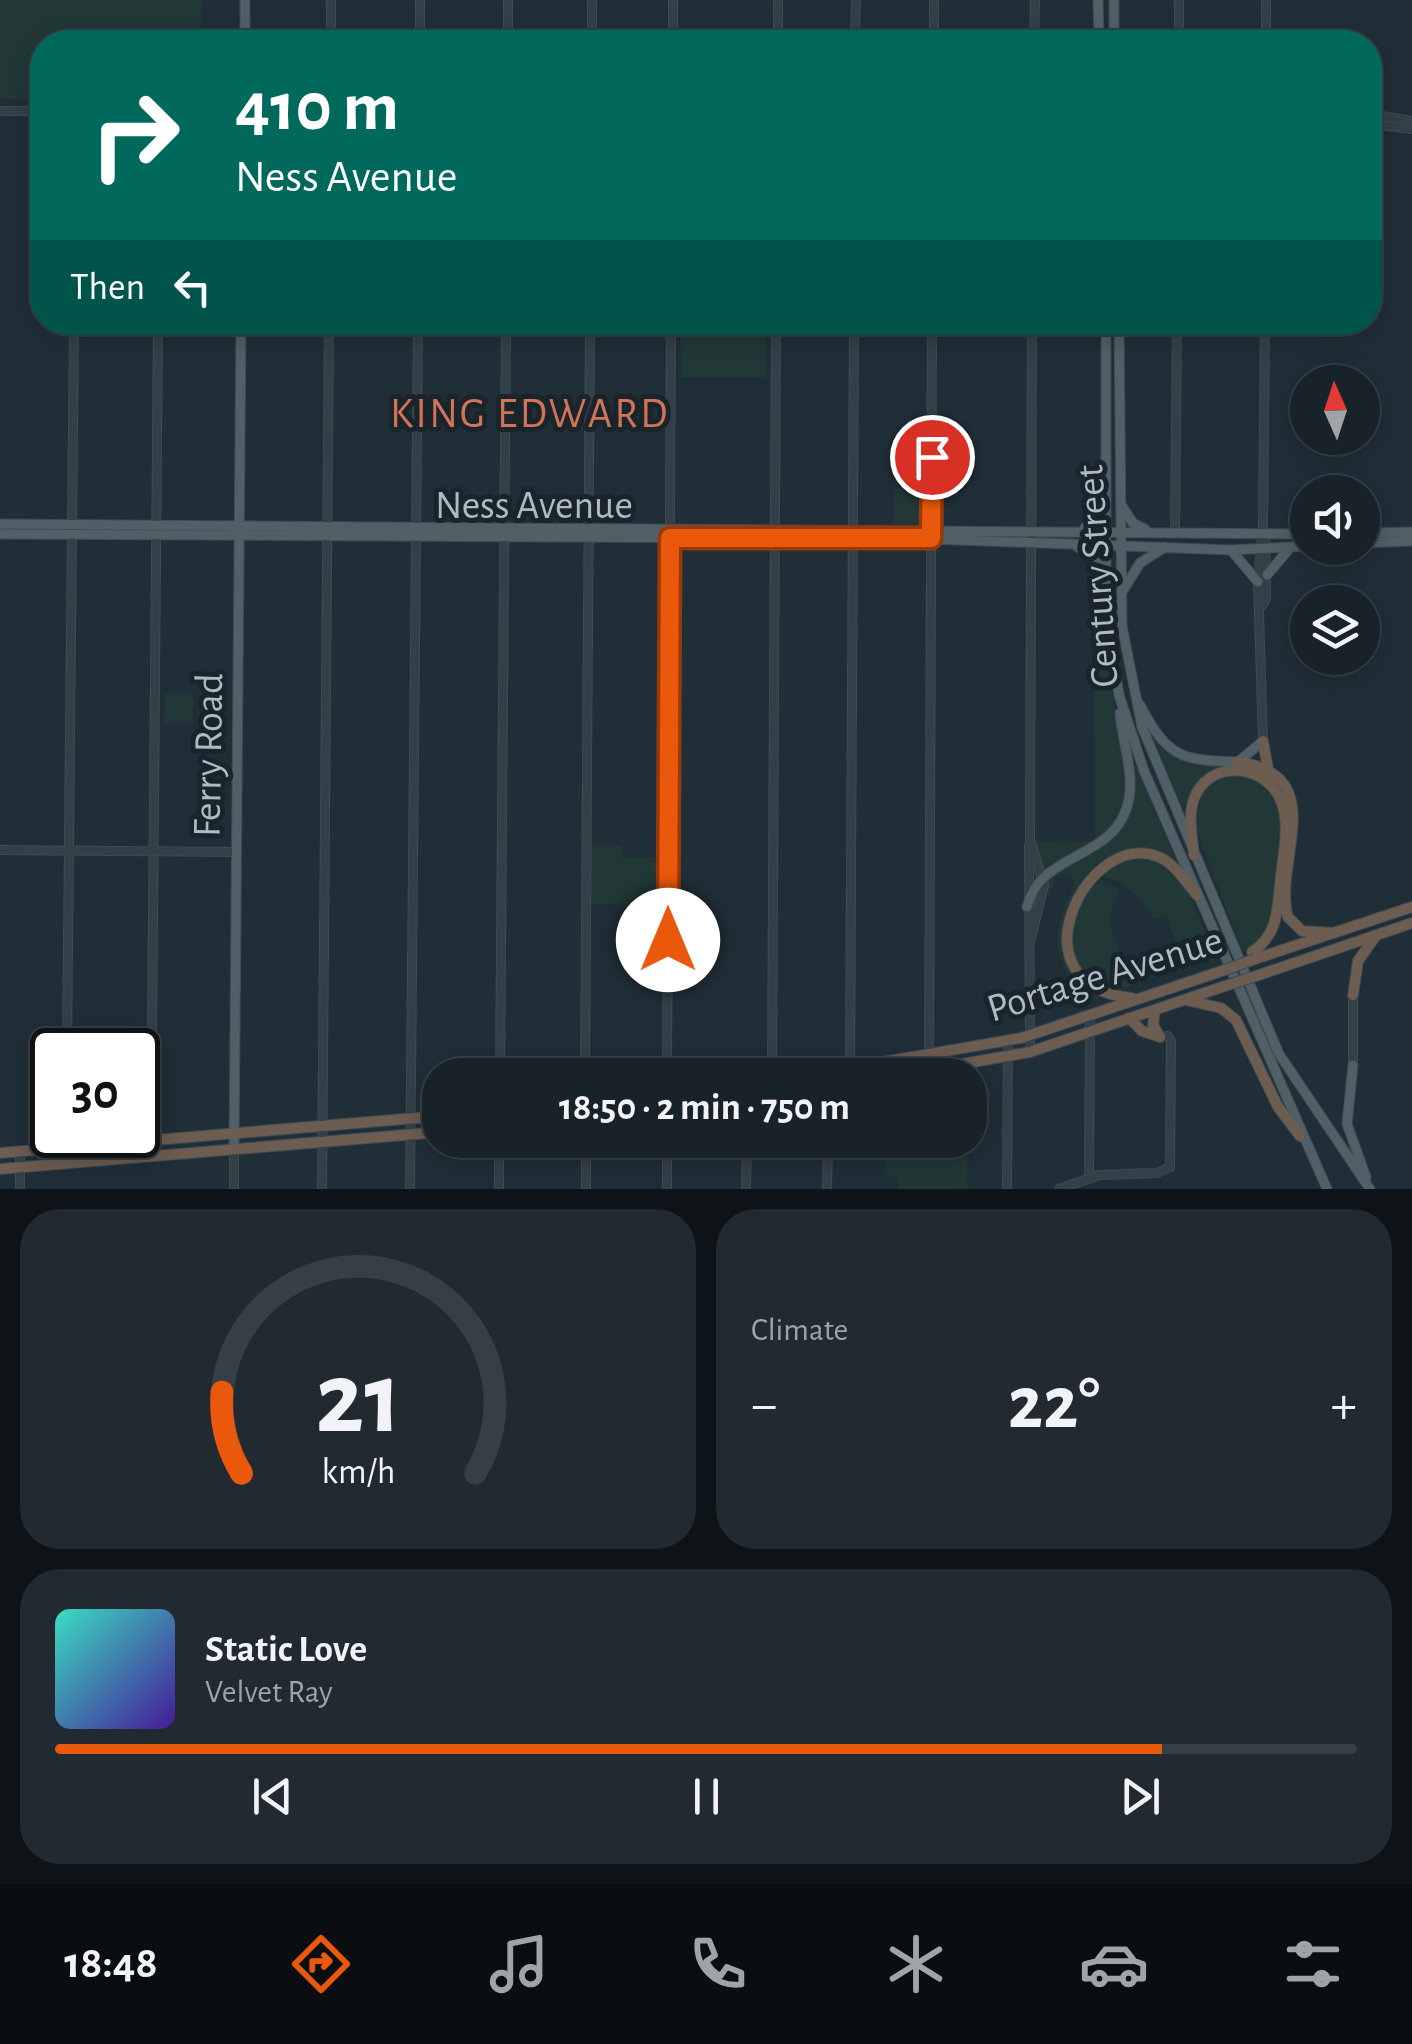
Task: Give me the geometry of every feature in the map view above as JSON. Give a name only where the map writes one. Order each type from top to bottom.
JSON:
[{"type":"highway","points":[[1262,741],[1268,770]]},
{"type":"highway","points":[[1238,762],[1268,770],[1284,785],[1293,806],[1288,917],[1302,930],[1334,933]]},
{"type":"highway","points":[[1194,855],[1192,805],[1206,782],[1236,770],[1257,774],[1272,785],[1285,820],[1277,918],[1272,934],[1254,956]]},
{"type":"highway","points":[[1138,998],[1097,992],[1077,976],[1068,941],[1078,899],[1108,865],[1144,854],[1166,860],[1196,895]]},
{"type":"highway","name":"Portage Avenue","points":[[911,1058],[1030,1035],[1254,956],[1412,907]]},
{"type":"highway","name":"Portage Avenue","points":[[987,1060],[1030,1052],[1412,923]]},
{"type":"highway","points":[[1354,995],[1358,961],[1376,935]]},
{"type":"highway","points":[[1185,1000],[1220,1008],[1236,1020],[1278,1107],[1300,1136]]},
{"type":"highway","points":[[1155,1010],[1153,1025],[1160,1037]]},
{"type":"highway","points":[[1130,1018],[1142,1031],[1160,1037]]},
{"type":"highway","points":[[160,1140],[422,1118]]},
{"type":"highway","points":[[160,1155],[422,1133]]},
{"type":"highway","points":[[0,1154],[30,1150]]},
{"type":"highway","points":[[0,1169],[130,1158]]},
{"type":"main road","points":[[245,0],[245,30]]},
{"type":"main road","points":[[1098,0],[1099,30]]},
{"type":"main road","points":[[1114,0],[1114,30]]},
{"type":"main road","name":"Ferry Road","points":[[234,1149],[242,335]]},
{"type":"main road","name":"Century Street","points":[[1106,335],[1105,568],[1109,646],[1119,695],[1144,770],[1196,895],[1326,1189]]},
{"type":"main road","name":"Century Street","points":[[1119,335],[1120,594],[1132,690],[1149,746],[1279,1054],[1370,1189]]},
{"type":"main road","points":[[1120,498],[1133,523],[1152,532]]},
{"type":"main road","points":[[1084,529],[1100,515],[1105,502]]},
{"type":"main road","points":[[221,524],[241,512]]},
{"type":"main road","name":"Ness Avenue","points":[[0,524],[72,529],[853,534],[1084,529],[1290,534]]},
{"type":"main road","name":"Ness Avenue","points":[[156,529],[221,524],[241,530]]},
{"type":"main road","name":"Ness Avenue","points":[[0,534],[72,529]]},
{"type":"main road","name":"Ness Avenue","points":[[931,534],[1231,550],[1290,548]]},
{"type":"main road","points":[[1380,534],[1410,537]]},
{"type":"main road","points":[[1380,540],[1410,537]]},
{"type":"main road","points":[[1072,542],[1105,568]]},
{"type":"main road","points":[[1120,594],[1140,563],[1166,547]]},
{"type":"main road","points":[[1231,550],[1262,578],[1290,548]]},
{"type":"main road","points":[[1132,690],[1157,737],[1170,751],[1193,759],[1238,762],[1262,741]]},
{"type":"main road","points":[[1027,907],[1042,875],[1101,844],[1124,814],[1130,786],[1119,695]]},
{"type":"main road","points":[[1352,1157],[1347,1115],[1353,1065]]},
{"type":"street","points":[[331,0],[331,30]]},
{"type":"street","points":[[420,0],[420,30]]},
{"type":"street","points":[[508,0],[508,30]]},
{"type":"street","points":[[592,0],[592,30]]},
{"type":"street","points":[[673,0],[673,30]]},
{"type":"street","points":[[778,0],[778,30]]},
{"type":"street","points":[[855,30],[856,0]]},
{"type":"street","points":[[934,0],[934,30]]},
{"type":"street","points":[[1034,30],[1035,0]]},
{"type":"street","points":[[1178,30],[1179,0]]},
{"type":"street","points":[[1266,0],[1266,30]]},
{"type":"street","points":[[0,111],[30,111]]},
{"type":"street","points":[[1382,116],[1412,120]]},
{"type":"street","points":[[1382,126],[1412,131]]},
{"type":"street","points":[[67,1028],[74,335]]},
{"type":"street","points":[[151,1028],[158,335]]},
{"type":"street","points":[[322,1189],[328,335]]},
{"type":"street","points":[[410,1189],[418,335]]},
{"type":"street","points":[[500,1058],[506,335]]},
{"type":"street","points":[[584,1058],[590,335]]},
{"type":"street","points":[[667,1058],[672,335]]},
{"type":"street","points":[[772,1058],[776,335]]},
{"type":"street","points":[[850,1058],[854,335]]},
{"type":"street","points":[[929,1055],[932,335]]},
{"type":"street","points":[[1030,1052],[1027,907],[1032,335]]},
{"type":"street","points":[[1175,533],[1176,335]]},
{"type":"street","points":[[1262,741],[1264,335]]},
{"type":"street","points":[[1030,840],[1044,892],[1030,942]]},
{"type":"street","points":[[0,850],[238,852]]},
{"type":"street","points":[[1353,1065],[1354,995]]},
{"type":"street","points":[[1090,1016],[1090,1177]]},
{"type":"street","points":[[1059,1189],[1090,1177],[1158,1173],[1170,1167],[1172,1042],[1168,1036],[1160,1037]]},
{"type":"street","points":[[1007,1189],[1008,1041]]},
{"type":"street","name":"Ferry Road","points":[[234,1149],[234,1189]]},
{"type":"street","points":[[20,1152],[20,1189]]},
{"type":"street","points":[[67,1158],[67,1164]]},
{"type":"street","points":[[499,1158],[499,1189]]},
{"type":"street","points":[[586,1158],[586,1189]]},
{"type":"street","points":[[666,1189],[667,1158]]},
{"type":"street","points":[[746,1158],[746,1189]]},
{"type":"street","points":[[827,1189],[828,1158]]},
{"type":"green space","points":[[0,0],[202,0],[201,30],[30,30],[30,99],[0,99]]},
{"type":"green space","points":[[681,335],[766,335],[766,377],[681,377]]},
{"type":"green space","points":[[895,465],[927,465],[926,525],[894,524]]},
{"type":"green space","points":[[1098,594],[1126,780],[1119,818],[1095,842],[1094,603]]},
{"type":"green space","points":[[165,693],[193,693],[193,723],[164,723]]},
{"type":"green space","points":[[1153,739],[1184,761],[1245,768],[1222,769],[1200,783],[1183,809]]},
{"type":"green space","points":[[1134,763],[1176,860],[1135,850],[1091,875],[1069,944],[1073,975],[1102,997],[1085,1004],[1058,944],[1061,916],[1074,879],[1067,873],[1055,878],[1048,901],[1048,874],[1093,854],[1119,830]]},
{"type":"green space","points":[[1246,768],[1279,782],[1291,818],[1273,781]]},
{"type":"green space","points":[[1243,774],[1264,785],[1275,797],[1280,812],[1281,845],[1272,927],[1258,942],[1242,950],[1195,825],[1203,790],[1219,778]]},
{"type":"green space","points":[[1036,815],[1039,843],[1095,842],[1043,869],[1036,849]]},
{"type":"green space","points":[[586,844],[622,845],[623,858],[669,857],[668,905],[586,904]]},
{"type":"green space","points":[[1135,857],[1153,860],[1179,880],[1197,910],[1216,959],[1174,971],[1169,964],[1175,962],[1171,948],[1176,943],[1166,915],[1153,919],[1132,891],[1100,876]]},
{"type":"green space","points":[[1102,882],[1119,889],[1108,921],[1123,961],[1140,968],[1153,966],[1157,976],[1117,990],[1089,984],[1073,955],[1074,919],[1080,902],[1089,889]]},
{"type":"green space","points":[[885,1158],[967,1158],[967,1189],[899,1189],[898,1176],[885,1176]]},
{"type":"district","name":"KING EDWARD","points":[[530,414]]},
{"type":"route","points":[[668,940],[670,538],[931,538],[932,457]]}]
